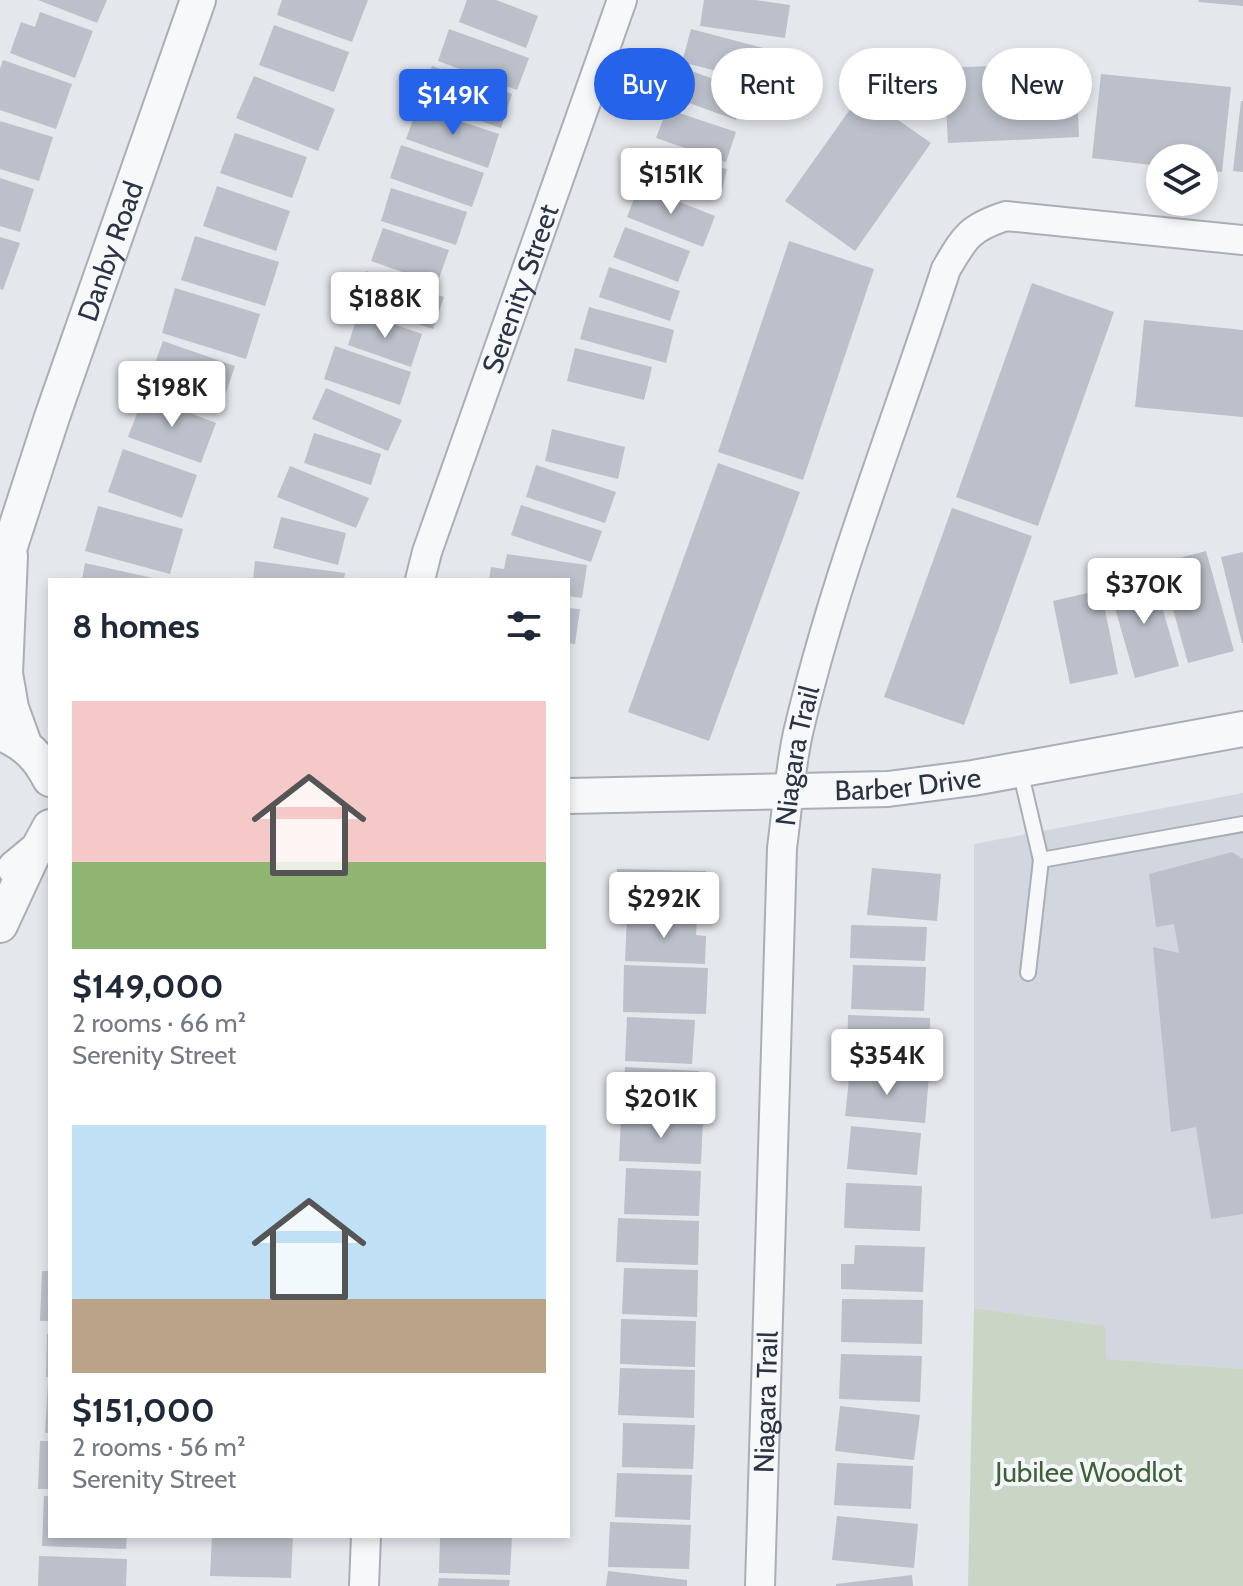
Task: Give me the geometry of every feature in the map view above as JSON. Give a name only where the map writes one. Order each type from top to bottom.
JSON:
[{"type":"street","name":"Danby Road","points":[[33,757],[11,708],[5,673],[5,562],[42,446],[198,0]]},
{"type":"street","name":"Serenity Street","points":[[421,578],[432,537],[622,0]]},
{"type":"street","name":"Niagara Trail","points":[[760,1586],[781,864],[798,735],[850,550],[946,269],[961,244],[980,225],[1006,216],[1243,240]]},
{"type":"street","name":"Barber Drive","points":[[570,796],[888,789],[1020,770],[1243,729]]},
{"type":"street","points":[[0,873],[17,867],[44,841]]},
{"type":"street","points":[[0,925],[44,841]]},
{"type":"street","points":[[364,1586],[366,1538]]},
{"type":"lane","points":[[1020,770],[1041,860],[1028,973]]},
{"type":"lane","points":[[1041,860],[1243,824]]},
{"type":"shaded area","points":[[1243,793],[1243,1369],[1105,1359],[1105,1326],[974,1308],[974,844]]},
{"type":"green space","name":"Jubilee Woodlot","points":[[974,1308],[1105,1326],[1106,1359],[1243,1369],[1243,1586],[968,1586]]},
{"type":"building","points":[[38,0],[107,0],[97,23]]},
{"type":"building","points":[[282,0],[368,0],[352,42],[277,15]]},
{"type":"building","points":[[467,0],[496,0],[538,16],[526,48],[459,22]]},
{"type":"building","points":[[704,0],[755,0],[790,5],[785,38],[700,26]]},
{"type":"building","points":[[1243,0],[1243,6],[1198,2]]},
{"type":"building","points":[[40,12],[93,31],[75,78],[10,53],[21,22],[35,27]]},
{"type":"building","points":[[274,25],[349,52],[334,92],[259,65]]},
{"type":"building","points":[[449,29],[529,58],[517,90],[438,61]]},
{"type":"building","points":[[691,29],[763,48],[711,48],[711,70],[695,65],[695,48],[686,48]]},
{"type":"building","points":[[3,60],[72,84],[56,129],[0,110],[0,69]]},
{"type":"building","points":[[432,66],[512,94],[501,128],[420,100]]},
{"type":"building","points":[[982,66],[982,120],[1078,120],[1079,137],[948,143],[947,120],[966,120],[966,67]]},
{"type":"building","points":[[695,72],[711,78],[711,111],[695,105]]},
{"type":"building","points":[[1101,74],[1231,87],[1222,172],[1218,172],[1218,144],[1146,144],[1146,164],[1092,158]]},
{"type":"building","points":[[254,76],[335,109],[318,151],[236,118]]},
{"type":"building","points":[[1243,101],[1243,172],[1233,171]]},
{"type":"building","points":[[418,107],[499,134],[488,168],[406,139]]},
{"type":"building","points":[[695,118],[736,132],[726,162],[656,138],[663,120]]},
{"type":"building","points":[[843,120],[898,120],[931,143],[855,251],[785,201]]},
{"type":"building","points":[[0,121],[53,137],[39,181],[0,169]]},
{"type":"building","points":[[235,133],[307,157],[292,198],[220,173]]},
{"type":"building","points":[[401,145],[484,173],[472,207],[390,178]]},
{"type":"building","points":[[647,151],[727,169],[720,198],[641,181]]},
{"type":"building","points":[[0,178],[34,189],[20,232],[0,226]]},
{"type":"building","points":[[217,186],[290,211],[276,251],[203,226]]},
{"type":"building","points":[[639,186],[715,216],[703,247],[627,217]]},
{"type":"building","points":[[391,188],[467,212],[456,245],[381,221]]},
{"type":"building","points":[[625,227],[690,251],[678,282],[613,257]]},
{"type":"building","points":[[383,228],[449,250],[437,284],[371,261]]},
{"type":"building","points":[[195,236],[279,262],[265,306],[181,280]]},
{"type":"building","points":[[0,237],[20,243],[3,290],[0,289]]},
{"type":"building","points":[[789,241],[874,269],[803,480],[718,452]]},
{"type":"building","points":[[609,267],[680,291],[670,321],[599,297]]},
{"type":"building","points":[[366,271],[444,297],[433,329],[355,303]]},
{"type":"building","points":[[1032,283],[1114,312],[1038,526],[956,497]]},
{"type":"building","points":[[175,288],[260,314],[246,359],[162,333]]},
{"type":"building","points":[[589,307],[674,330],[666,363],[580,339]]},
{"type":"building","points":[[359,312],[422,334],[411,367],[348,345]]},
{"type":"building","points":[[1144,320],[1243,330],[1243,417],[1135,407]]},
{"type":"building","points":[[163,341],[235,366],[221,407],[148,382]]},
{"type":"building","points":[[335,346],[411,372],[400,405],[324,379]]},
{"type":"building","points":[[575,348],[652,367],[644,400],[567,381]]},
{"type":"building","points":[[326,388],[402,420],[388,451],[312,419]]},
{"type":"building","points":[[144,395],[216,423],[201,463],[128,437]]},
{"type":"building","points":[[552,429],[625,447],[618,479],[545,461]]},
{"type":"building","points":[[314,433],[381,454],[371,485],[304,463]]},
{"type":"building","points":[[123,449],[197,475],[182,518],[108,492]]},
{"type":"building","points":[[718,463],[800,492],[709,741],[628,712]]},
{"type":"building","points":[[536,465],[616,492],[605,523],[526,497]]},
{"type":"building","points":[[290,466],[369,498],[356,528],[277,497]]},
{"type":"building","points":[[521,505],[602,531],[591,562],[511,535]]},
{"type":"building","points":[[98,506],[183,529],[170,574],[85,551]]},
{"type":"building","points":[[952,508],[1032,536],[964,725],[884,697]]},
{"type":"building","points":[[281,517],[346,533],[338,565],[273,548]]},
{"type":"building","points":[[1206,551],[1234,651],[1188,663],[1160,563]]},
{"type":"building","points":[[1243,552],[1243,643],[1242,643],[1221,557]]},
{"type":"building","points":[[507,554],[587,565],[582,598],[570,596],[570,578],[489,578],[491,567],[504,569]]},
{"type":"building","points":[[255,561],[345,573],[344,578],[253,578]]},
{"type":"building","points":[[85,563],[152,578],[82,578]]},
{"type":"building","points":[[1153,575],[1179,666],[1135,678],[1109,587]]},
{"type":"building","points":[[1101,590],[1118,674],[1070,684],[1053,601]]},
{"type":"building","points":[[570,608],[580,609],[575,644],[570,643]]},
{"type":"building","points":[[1232,852],[1243,859],[1243,1214],[1211,1219],[1196,1127],[1171,1132],[1153,947],[1179,953],[1174,924],[1156,927],[1149,874]]},
{"type":"building","points":[[872,868],[941,874],[937,921],[867,915]]},
{"type":"building","points":[[617,869],[706,871],[704,912],[616,909]]},
{"type":"building","points":[[627,915],[697,917],[696,935],[706,936],[705,964],[625,961]]},
{"type":"building","points":[[851,925],[927,927],[925,961],[850,958]]},
{"type":"building","points":[[624,965],[708,968],[706,1014],[623,1012]]},
{"type":"building","points":[[853,965],[926,967],[924,1011],[851,1009]]},
{"type":"building","points":[[848,1015],[930,1018],[929,1063],[847,1061]]},
{"type":"building","points":[[627,1017],[695,1020],[692,1064],[625,1061]]},
{"type":"building","points":[[625,1067],[699,1071],[696,1114],[622,1110]]},
{"type":"building","points":[[850,1070],[929,1077],[925,1123],[845,1116]]},
{"type":"building","points":[[621,1116],[703,1118],[701,1164],[619,1161]]},
{"type":"building","points":[[851,1126],[921,1133],[917,1175],[847,1169]]},
{"type":"building","points":[[626,1168],[701,1171],[699,1216],[624,1214]]},
{"type":"building","points":[[846,1183],[922,1186],[920,1231],[844,1228]]},
{"type":"building","points":[[618,1218],[699,1221],[698,1265],[616,1262]]},
{"type":"building","points":[[855,1245],[925,1247],[923,1292],[841,1289],[841,1264],[854,1264]]},
{"type":"building","points":[[624,1268],[698,1270],[697,1317],[622,1314]]},
{"type":"building","points":[[42,1271],[48,1271],[48,1321],[40,1321]]},
{"type":"building","points":[[842,1299],[923,1300],[922,1344],[841,1342]]},
{"type":"building","points":[[621,1319],[696,1321],[695,1367],[620,1364]]},
{"type":"building","points":[[47,1334],[48,1334],[48,1377]]},
{"type":"building","points":[[841,1354],[922,1356],[920,1402],[839,1399]]},
{"type":"building","points":[[620,1368],[695,1370],[694,1418],[618,1415]]},
{"type":"building","points":[[48,1381],[48,1433],[45,1433]]},
{"type":"building","points":[[840,1406],[920,1415],[914,1460],[835,1451]]},
{"type":"building","points":[[623,1423],[695,1425],[693,1469],[622,1467]]},
{"type":"building","points":[[40,1441],[48,1441],[48,1489],[38,1489]]},
{"type":"building","points":[[837,1463],[913,1466],[911,1509],[834,1505]]},
{"type":"building","points":[[617,1473],[692,1475],[690,1520],[615,1517]]},
{"type":"building","points":[[44,1496],[48,1496],[48,1538],[127,1538],[126,1549],[42,1546]]},
{"type":"building","points":[[837,1516],[918,1524],[914,1568],[832,1560]]},
{"type":"building","points":[[610,1522],[691,1525],[689,1569],[608,1567]]},
{"type":"building","points":[[212,1538],[293,1538],[291,1578],[210,1576]]},
{"type":"building","points":[[440,1538],[512,1538],[510,1575],[439,1573]]},
{"type":"building","points":[[39,1556],[127,1559],[126,1586],[38,1586]]},
{"type":"building","points":[[608,1571],[687,1580],[687,1586],[606,1586]]},
{"type":"building","points":[[912,1575],[913,1586],[836,1586],[836,1584]]},
{"type":"building","points":[[439,1578],[510,1580],[509,1586],[438,1586]]}]
